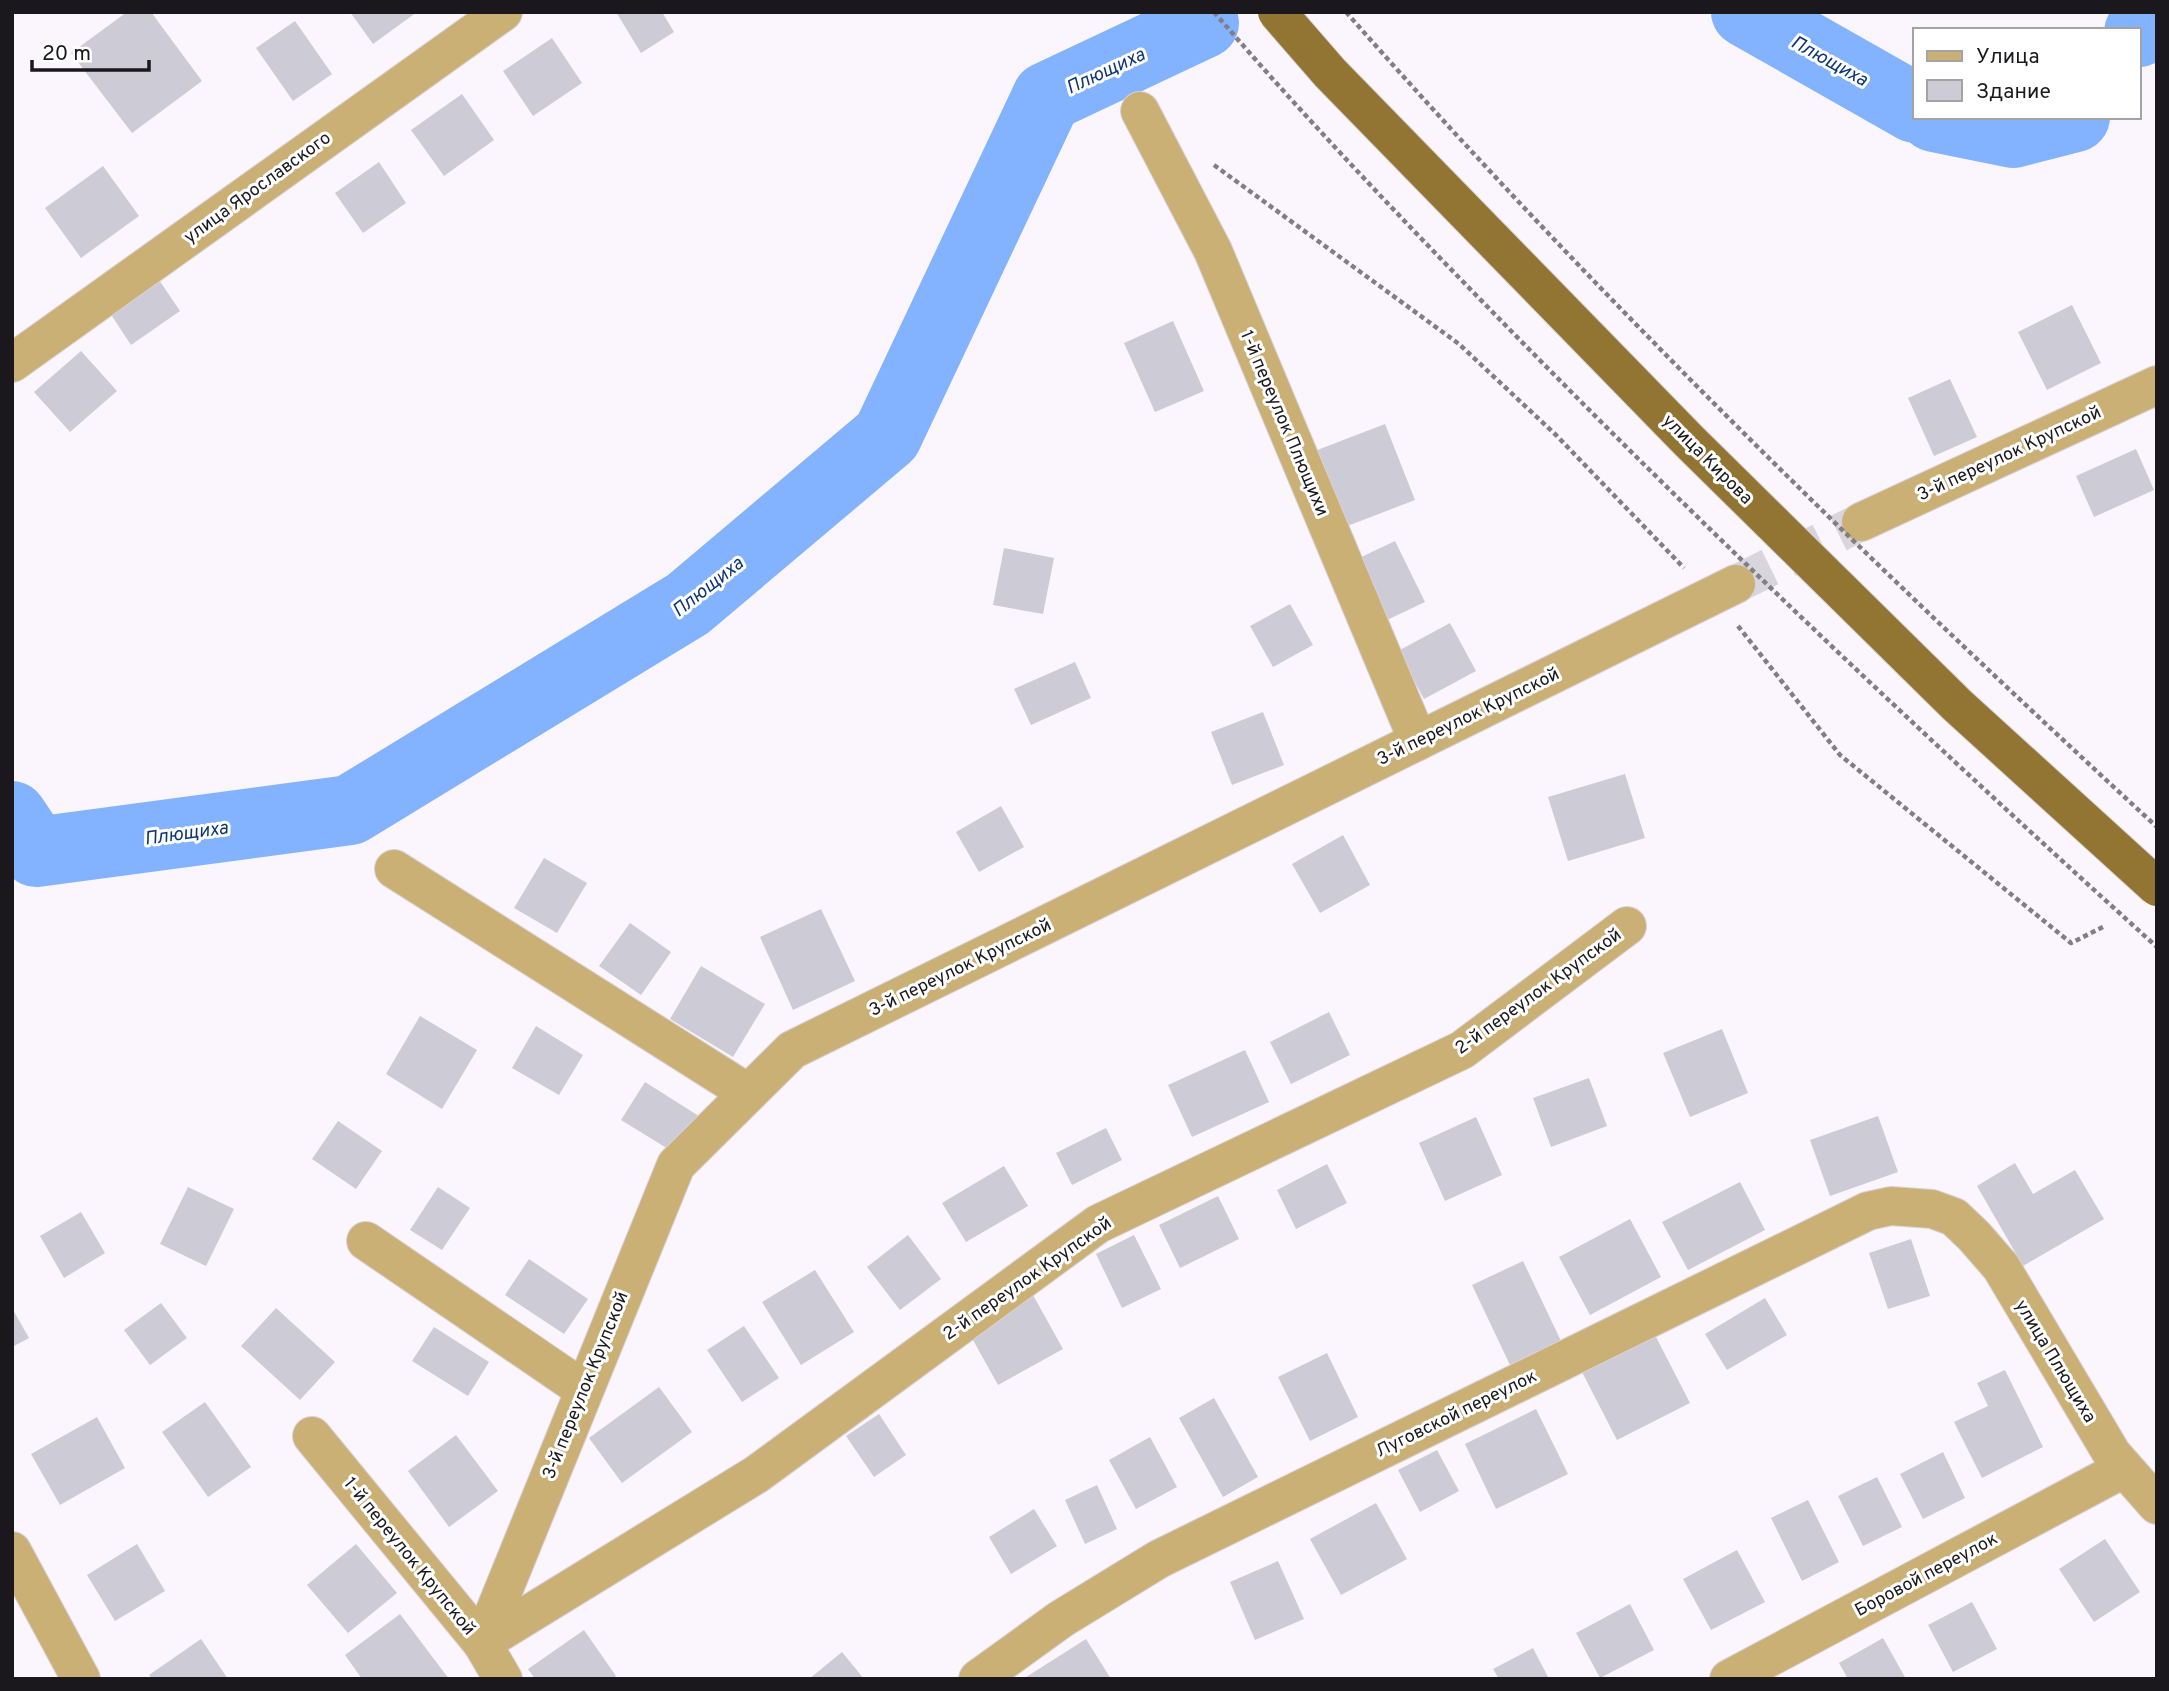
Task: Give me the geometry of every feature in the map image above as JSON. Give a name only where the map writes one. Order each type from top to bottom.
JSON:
[{"type":"main road","name":"улица Кирова","points":[[1277,12],[1330,73],[1689,441],[1957,705],[2157,887]]},
{"type":"street","name":"улица Ярославского","points":[[12,363],[503,12]]},
{"type":"street","name":"1-й переулок Плющихи","points":[[1140,111],[1213,251],[1418,741]]},
{"type":"street","name":"3-й переулок Крупской","points":[[1861,522],[2157,385]]},
{"type":"street","name":"3-й переулок Крупской","points":[[482,1643],[676,1165],[792,1050],[1724,590]]},
{"type":"street","points":[[394,869],[748,1093]]},
{"type":"street","name":"2-й переулок Крупской","points":[[482,1643],[757,1474],[1098,1224],[1462,1050],[1627,926]]},
{"type":"street","name":"Луговской переулок","points":[[978,1679],[1061,1619],[1160,1559],[1868,1211],[1914,1206],[1954,1217]]},
{"type":"street","name":"улица Плющиха","points":[[1954,1217],[1975,1236],[2001,1268],[2123,1469],[2157,1505]]},
{"type":"street","points":[[366,1241],[583,1389]]},
{"type":"street","name":"1-й переулок Крупской","points":[[312,1436],[482,1643],[503,1679]]},
{"type":"street","name":"Боровой переулок","points":[[1729,1679],[2123,1469]]},
{"type":"street","points":[[12,1551],[26,1605],[81,1679]]},
{"type":"path","points":[[1214,12],[1447,265],[1643,466],[1934,746],[2157,947]]},
{"type":"path","points":[[1346,12],[1444,124],[1761,452],[1973,658],[2157,827]]},
{"type":"path","points":[[1206,159],[1459,344],[1724,590],[1757,648],[1840,755],[2071,943],[2103,927]]},
{"type":"building","points":[[127,12],[151,12],[202,81],[132,133],[71,53]]},
{"type":"building","points":[[350,12],[417,12],[373,44]]},
{"type":"building","points":[[616,12],[662,12],[674,32],[641,53]]},
{"type":"building","points":[[295,21],[332,74],[293,101],[256,48]]},
{"type":"building","points":[[552,38],[582,83],[533,116],[503,71]]},
{"type":"building","points":[[462,94],[494,140],[444,176],[411,130]]},
{"type":"building","points":[[379,162],[406,203],[363,233],[335,193]]},
{"type":"building","points":[[103,166],[139,216],[81,258],[45,208]]},
{"type":"building","points":[[155,274],[180,311],[131,345],[106,307]]},
{"type":"building","points":[[2072,305],[2101,363],[2047,390],[2018,332]]},
{"type":"building","points":[[1173,321],[1204,391],[1155,412],[1124,343]]},
{"type":"building","points":[[81,351],[117,391],[70,432],[34,392]]},
{"type":"building","points":[[1950,379],[1977,437],[1934,456],[1908,398]]},
{"type":"building","points":[[1385,424],[1415,500],[1337,530],[1307,454]]},
{"type":"building","points":[[2136,449],[2154,490],[2094,517],[2076,476]]},
{"type":"building","points":[[1395,541],[1425,602],[1385,621],[1355,560]]},
{"type":"building","points":[[1004,548],[1054,558],[1043,614],[993,605]]},
{"type":"building","points":[[1290,604],[1313,645],[1273,667],[1250,626]]},
{"type":"building","points":[[1450,623],[1476,671],[1424,699],[1398,651]]},
{"type":"building","points":[[1075,662],[1091,698],[1031,725],[1014,689]]},
{"type":"building","points":[[1263,712],[1284,765],[1232,785],[1211,732]]},
{"type":"building","points":[[1625,774],[1645,838],[1568,861],[1548,797]]},
{"type":"building","points":[[1001,806],[1024,847],[979,872],[956,832]]},
{"type":"building","points":[[1343,835],[1370,885],[1320,913],[1292,864]]},
{"type":"building","points":[[544,858],[587,883],[557,933],[514,908]]},
{"type":"building","points":[[821,909],[855,981],[793,1010],[760,937]]},
{"type":"building","points":[[630,923],[671,952],[641,995],[599,966]]},
{"type":"building","points":[[701,966],[765,1004],[733,1057],[670,1019]]},
{"type":"building","points":[[1329,1012],[1350,1055],[1291,1084],[1270,1042]]},
{"type":"building","points":[[420,1016],[477,1050],[442,1109],[386,1074]]},
{"type":"building","points":[[536,1026],[583,1055],[559,1095],[512,1068]]},
{"type":"building","points":[[1722,1029],[1748,1093],[1690,1117],[1663,1053]]},
{"type":"building","points":[[1245,1050],[1269,1102],[1192,1137],[1168,1085]]},
{"type":"building","points":[[1589,1078],[1607,1126],[1551,1147],[1533,1098]]},
{"type":"building","points":[[645,1082],[702,1118],[678,1155],[621,1120]]},
{"type":"building","points":[[1878,1116],[1898,1172],[1830,1196],[1810,1140]]},
{"type":"building","points":[[1476,1117],[1502,1175],[1445,1201],[1419,1143]]},
{"type":"building","points":[[338,1121],[382,1151],[356,1189],[312,1159]]},
{"type":"building","points":[[1106,1128],[1122,1160],[1072,1185],[1056,1153]]},
{"type":"building","points":[[2015,1163],[2033,1194],[2075,1170],[2104,1219],[2023,1266],[1977,1186]]},
{"type":"building","points":[[1327,1164],[1347,1203],[1296,1229],[1277,1190]]},
{"type":"building","points":[[1004,1166],[1028,1206],[966,1242],[942,1203]]},
{"type":"building","points":[[1740,1182],[1765,1230],[1688,1270],[1662,1222]]},
{"type":"building","points":[[188,1187],[234,1209],[206,1266],[160,1244]]},
{"type":"building","points":[[438,1187],[470,1208],[442,1250],[410,1230]]},
{"type":"building","points":[[1218,1196],[1239,1239],[1180,1268],[1159,1225]]},
{"type":"building","points":[[81,1212],[105,1253],[64,1278],[40,1236]]},
{"type":"building","points":[[1630,1219],[1661,1277],[1590,1315],[1559,1257]]},
{"type":"building","points":[[908,1235],[941,1279],[900,1310],[867,1267]]},
{"type":"building","points":[[1134,1235],[1161,1289],[1122,1308],[1096,1254]]},
{"type":"building","points":[[1911,1239],[1930,1296],[1888,1309],[1869,1253]]},
{"type":"building","points":[[529,1259],[588,1299],[564,1334],[505,1295]]},
{"type":"building","points":[[1523,1261],[1561,1341],[1510,1365],[1472,1285]]},
{"type":"building","points":[[815,1270],[854,1332],[801,1365],[762,1302]]},
{"type":"building","points":[[1033,1295],[1063,1349],[998,1385],[968,1331]]},
{"type":"building","points":[[1765,1298],[1787,1335],[1727,1370],[1705,1334]]},
{"type":"building","points":[[161,1303],[187,1338],[150,1365],[124,1330]]},
{"type":"building","points":[[12,1308],[29,1338],[12,1347]]},
{"type":"building","points":[[276,1308],[335,1362],[300,1400],[241,1346]]},
{"type":"building","points":[[744,1326],[779,1378],[742,1402],[707,1350]]},
{"type":"building","points":[[434,1327],[489,1362],[468,1396],[412,1361]]},
{"type":"building","points":[[1655,1335],[1690,1403],[1617,1440],[1582,1372]]},
{"type":"building","points":[[1327,1353],[1358,1417],[1310,1441],[1278,1377]]},
{"type":"building","points":[[2005,1370],[2043,1447],[1982,1478],[1954,1422],[1988,1406],[1977,1383]]},
{"type":"building","points":[[659,1387],[692,1432],[622,1483],[589,1438]]},
{"type":"building","points":[[1214,1398],[1258,1477],[1223,1497],[1179,1418]]},
{"type":"building","points":[[205,1402],[251,1467],[208,1497],[162,1432]]},
{"type":"building","points":[[1536,1409],[1568,1474],[1496,1509],[1465,1444]]},
{"type":"building","points":[[879,1414],[906,1455],[874,1477],[846,1436]]},
{"type":"building","points":[[97,1417],[125,1468],[60,1505],[31,1454]]},
{"type":"building","points":[[456,1435],[498,1491],[449,1527],[408,1471]]},
{"type":"building","points":[[1150,1437],[1177,1487],[1136,1509],[1109,1460]]},
{"type":"building","points":[[1437,1450],[1459,1491],[1420,1512],[1398,1470]]},
{"type":"building","points":[[1943,1452],[1965,1498],[1923,1519],[1900,1474]]},
{"type":"building","points":[[1877,1477],[1902,1527],[1863,1546],[1838,1496]]},
{"type":"building","points":[[1097,1485],[1117,1529],[1085,1544],[1065,1500]]},
{"type":"building","points":[[1808,1500],[1839,1562],[1802,1581],[1771,1518]]},
{"type":"building","points":[[1376,1503],[1407,1559],[1341,1595],[1310,1539]]},
{"type":"building","points":[[1034,1509],[1057,1546],[1011,1574],[989,1537]]},
{"type":"building","points":[[2105,1539],[2140,1592],[2094,1622],[2059,1569]]},
{"type":"building","points":[[137,1544],[165,1591],[115,1621],[87,1575]]},
{"type":"building","points":[[356,1544],[397,1593],[348,1633],[307,1585]]},
{"type":"building","points":[[1737,1550],[1765,1602],[1711,1630],[1683,1579]]},
{"type":"building","points":[[1278,1561],[1304,1619],[1255,1640],[1230,1582]]},
{"type":"building","points":[[1972,1602],[1997,1649],[1953,1672],[1928,1625]]},
{"type":"building","points":[[1630,1604],[1654,1650],[1600,1678],[1576,1633]]},
{"type":"building","points":[[400,1614],[449,1679],[362,1679],[345,1655]]},
{"type":"building","points":[[584,1630],[616,1676],[612,1679],[535,1679],[528,1669]]},
{"type":"building","points":[[1883,1638],[1906,1679],[1848,1679],[1839,1663]]},
{"type":"building","points":[[201,1639],[228,1679],[152,1679],[149,1675]]},
{"type":"building","points":[[1086,1639],[1111,1679],[1023,1679]]},
{"type":"building","points":[[1533,1648],[1549,1679],[1499,1679],[1493,1669]]},
{"type":"building","points":[[842,1652],[864,1679],[809,1679]]},
{"type":"waterway","name":"Плющиха","points":[[1746,12],[1913,107]]},
{"type":"waterway","name":"Плющиха","points":[[2141,30],[2157,18]]},
{"type":"waterway","name":"Плющиха","points":[[12,816],[36,852],[350,810],[688,604],[887,436],[1047,97],[1204,23]]},
{"type":"waterway","name":"Плющиха","points":[[1944,119],[2013,133],[2067,119]]},
{"type":"tunnel","points":[[1736,584],[1861,522]]}]
